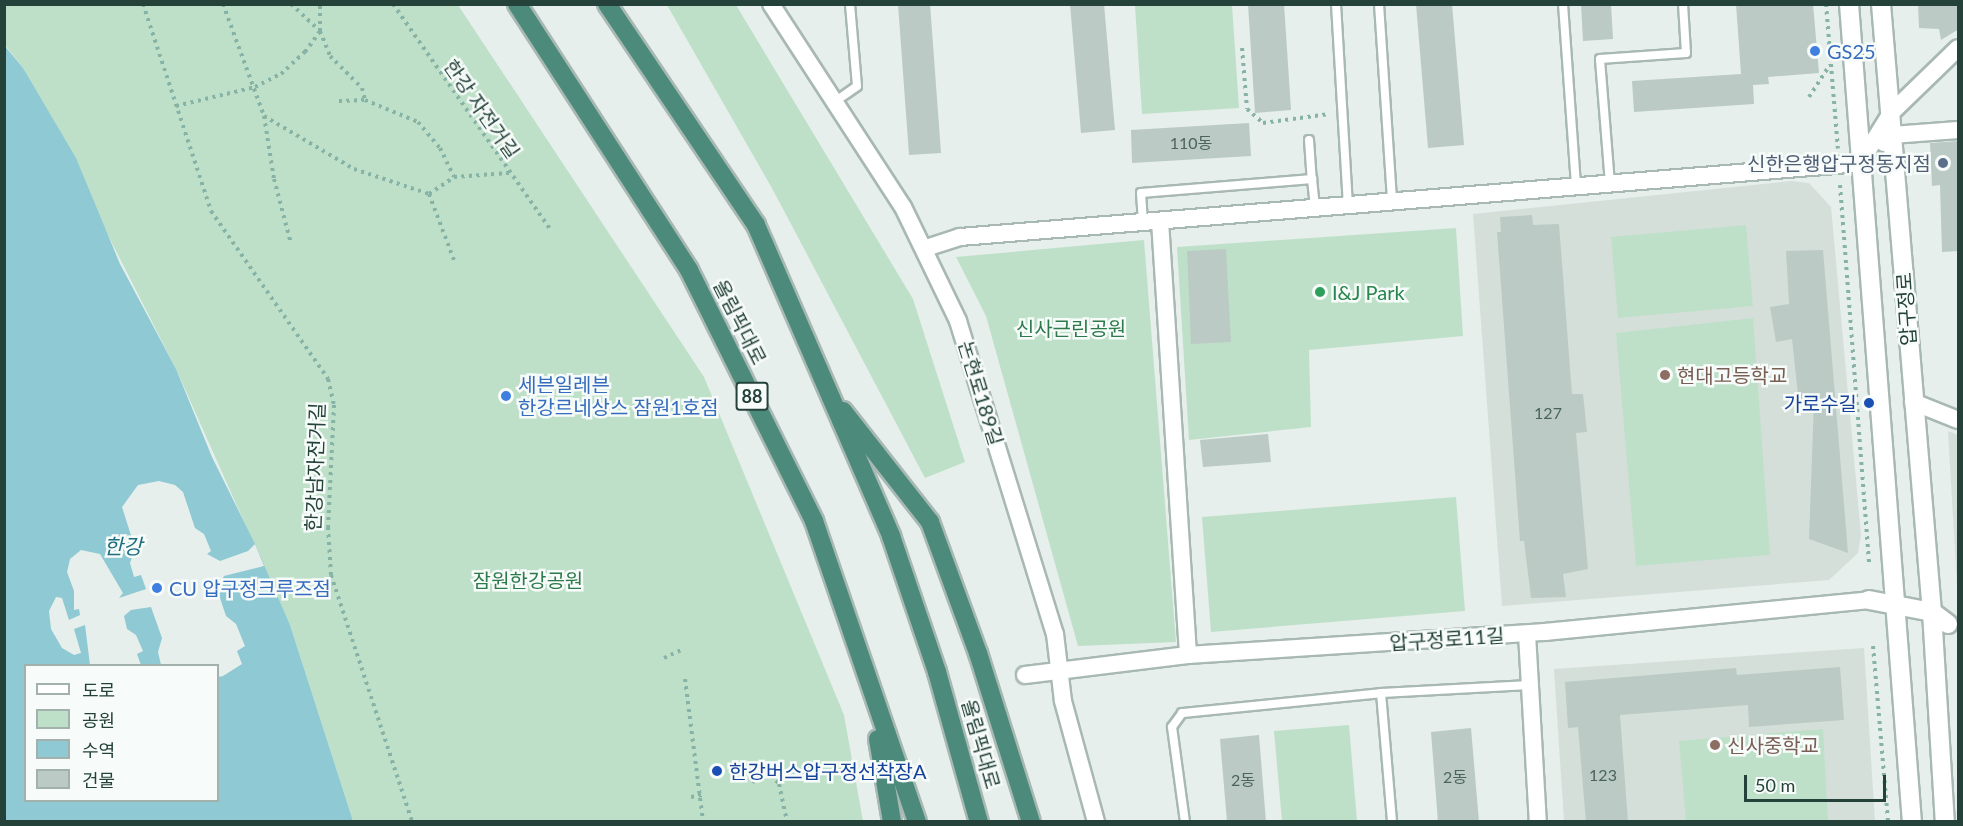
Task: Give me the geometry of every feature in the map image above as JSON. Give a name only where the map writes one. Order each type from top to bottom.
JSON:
[{"type":"highway","name":"올림픽대로","points":[[517,4],[689,270],[814,521],[870,693],[917,822]]},
{"type":"highway","name":"올림픽대로","points":[[607,4],[756,225],[891,536],[937,672],[979,822]]},
{"type":"highway","points":[[826,388],[930,522],[978,653],[1031,822]]},
{"type":"highway","points":[[870,693],[892,822]]},
{"type":"main road","name":"압구정로","points":[[1850,4],[1860,163],[1898,604],[1912,822]]},
{"type":"main road","name":"압구정로","points":[[1881,4],[1949,813]]},
{"type":"main road","points":[[1869,600],[1932,612],[1948,624]]},
{"type":"street","name":"논현로189길","points":[[771,4],[926,248],[958,321],[1055,634],[1062,670],[1063,701],[1096,822]]},
{"type":"street","points":[[1860,163],[1891,112],[1959,48]]},
{"type":"street","points":[[926,248],[960,237],[1860,163],[1892,135],[1959,130]]},
{"type":"street","points":[[1151,221],[1188,655]]},
{"type":"street","points":[[1913,402],[1959,420]]},
{"type":"street","name":"압구정로11길","points":[[1025,675],[1188,655],[1527,634],[1869,600]]},
{"type":"street","points":[[1527,634],[1538,822]]},
{"type":"lane","points":[[1336,4],[1348,205]]},
{"type":"lane","points":[[1379,4],[1392,202]]},
{"type":"lane","points":[[1563,4],[1576,187]]},
{"type":"lane","points":[[1610,184],[1600,58],[1686,53],[1683,4]]},
{"type":"lane","points":[[833,103],[857,86],[849,6]]},
{"type":"lane","points":[[1309,140],[1315,208]]},
{"type":"lane","points":[[1151,221],[1141,193],[1312,179]]},
{"type":"lane","points":[[1185,822],[1172,727],[1182,712],[1382,693],[1530,685]]},
{"type":"lane","points":[[1382,693],[1392,822]]},
{"type":"path","name":"한강남자전거길","points":[[143,4],[212,211],[328,379],[334,405],[328,527],[331,575],[412,822]]},
{"type":"path","points":[[223,4],[264,116],[273,179],[291,244]]},
{"type":"path","points":[[291,4],[320,31]]},
{"type":"path","points":[[320,4],[320,31],[330,56],[362,88],[366,100]]},
{"type":"path","name":"한강 자전거길","points":[[393,4],[550,229]]},
{"type":"path","points":[[1826,4],[1838,156]]},
{"type":"path","points":[[176,106],[255,87],[281,74],[305,52],[320,31]]},
{"type":"path","points":[[1242,48],[1247,109],[1263,123],[1330,114]]},
{"type":"path","points":[[1809,97],[1830,64]]},
{"type":"path","points":[[339,101],[366,100],[418,122],[441,148],[454,177]]},
{"type":"path","points":[[264,116],[313,148],[354,169],[429,194]]},
{"type":"path","points":[[429,194],[454,177],[509,172]]},
{"type":"path","points":[[1840,185],[1869,565]]},
{"type":"path","points":[[429,194],[454,260]]},
{"type":"path","points":[[1873,646],[1888,822]]},
{"type":"path","points":[[664,658],[681,650]]},
{"type":"path","points":[[685,679],[702,795],[703,822]]},
{"type":"path","points":[[752,782],[771,775],[780,784],[787,822]]},
{"type":"path","points":[[692,797],[702,795]]},
{"type":"shaded area","name":"현대고등학교","points":[[1791,181],[1809,183],[1831,207],[1861,535],[1858,553],[1829,580],[1502,606],[1473,214]]},
{"type":"shaded area","points":[[1948,431],[1958,435],[1958,603]]},
{"type":"shaded area","name":"신사중학교","points":[[1864,648],[1875,821],[1564,821],[1554,669]]},
{"type":"green space","name":"잠원한강공원","points":[[5,5],[458,5],[704,377],[844,715],[863,821],[353,821],[290,625],[176,369],[23,68],[5,45]]},
{"type":"green space","points":[[667,5],[736,5],[913,299],[965,462],[925,478],[773,190]]},
{"type":"green space","points":[[1135,5],[1232,5],[1239,108],[1142,114]]},
{"type":"green space","points":[[1746,225],[1753,306],[1618,318],[1611,237]]},
{"type":"green space","name":"I&J Park","points":[[1456,228],[1463,336],[1309,350],[1311,427],[1189,440],[1177,247]]},
{"type":"green space","name":"신사근린공원","points":[[1144,240],[1176,642],[1078,646],[986,316],[956,257]]},
{"type":"green space","points":[[1753,318],[1770,555],[1636,566],[1616,333]]},
{"type":"green space","points":[[1456,497],[1465,611],[1211,632],[1202,517]]},
{"type":"green space","points":[[1349,725],[1357,821],[1282,821],[1274,731]]},
{"type":"green space","points":[[1823,729],[1828,821],[1686,821],[1679,741]]},
{"type":"water","name":"한강","points":[[4,45],[23,68],[76,158],[120,264],[176,369],[212,457],[255,544],[290,625],[353,821],[5,821]]},
{"type":"pier","points":[[159,481],[175,485],[183,492],[195,528],[204,534],[211,551],[207,554],[220,561],[248,551],[255,544],[264,566],[224,576],[217,589],[226,616],[236,624],[245,646],[237,651],[242,664],[223,676],[219,677],[219,664],[161,664],[158,652],[162,638],[151,607],[131,610],[124,616],[127,629],[136,635],[143,651],[137,654],[141,664],[90,664],[85,625],[74,629],[81,653],[74,655],[62,648],[51,629],[49,611],[56,597],[62,598],[69,620],[80,615],[79,609],[74,610],[74,591],[67,572],[70,559],[81,550],[100,554],[123,593],[119,598],[146,589],[141,575],[134,577],[130,563],[135,548],[122,507],[138,485]]},
{"type":"building","points":[[898,4],[930,4],[941,153],[909,155]]},
{"type":"building","points":[[1070,4],[1104,4],[1115,130],[1081,133]]},
{"type":"building","points":[[1248,4],[1284,4],[1291,110],[1255,113]]},
{"type":"building","points":[[1416,4],[1452,4],[1464,145],[1428,148]]},
{"type":"building","points":[[1581,4],[1611,4],[1613,39],[1583,41]]},
{"type":"building","points":[[1736,4],[1813,4],[1819,73],[1768,77],[1769,84],[1753,85],[1754,104],[1634,112],[1632,81],[1741,74]]},
{"type":"building","points":[[1918,4],[1959,4],[1959,29],[1941,40],[1939,29],[1919,28]]},
{"type":"building","points":[[1249,123],[1251,156],[1132,163],[1131,130]]},
{"type":"building","points":[[1959,141],[1959,251],[1942,252],[1940,185],[1932,186],[1930,143]]},
{"type":"building","points":[[1532,215],[1533,225],[1559,224],[1572,394],[1583,394],[1587,432],[1576,433],[1588,569],[1563,574],[1566,597],[1531,598],[1524,541],[1520,541],[1497,232],[1501,232],[1500,217]]},
{"type":"building","points":[[1226,249],[1231,342],[1191,344],[1187,251]]},
{"type":"building","points":[[1823,250],[1848,553],[1809,539],[1814,401],[1799,404],[1792,339],[1776,342],[1770,307],[1789,304],[1786,251]]},
{"type":"building","points":[[1268,434],[1271,462],[1203,467],[1200,440]]},
{"type":"building","points":[[1840,667],[1844,720],[1749,727],[1748,705],[1620,715],[1628,822],[1586,822],[1578,727],[1568,728],[1565,682],[1736,668],[1737,675]]},
{"type":"building","points":[[1471,728],[1479,822],[1438,822],[1431,732]]},
{"type":"building","points":[[1259,735],[1266,822],[1227,822],[1220,739]]},
{"type":"place","name":"GS25","points":[[1815,51]]},
{"type":"place","name":"신한은행압구정동지점","points":[[1943,163]]},
{"type":"place","name":"I&J Park","points":[[1320,292]]},
{"type":"place","name":"현대고등학교","points":[[1665,375]]},
{"type":"place","name":"세븐일레븐 한강르네상스 잠원1호점","points":[[506,396]]},
{"type":"place","name":"가로수길","points":[[1869,403]]},
{"type":"place","name":"CU 압구정크루즈점","points":[[157,588]]},
{"type":"place","name":"신사중학교","points":[[1715,745]]},
{"type":"place","name":"한강버스압구정선착장A","points":[[717,771]]}]
